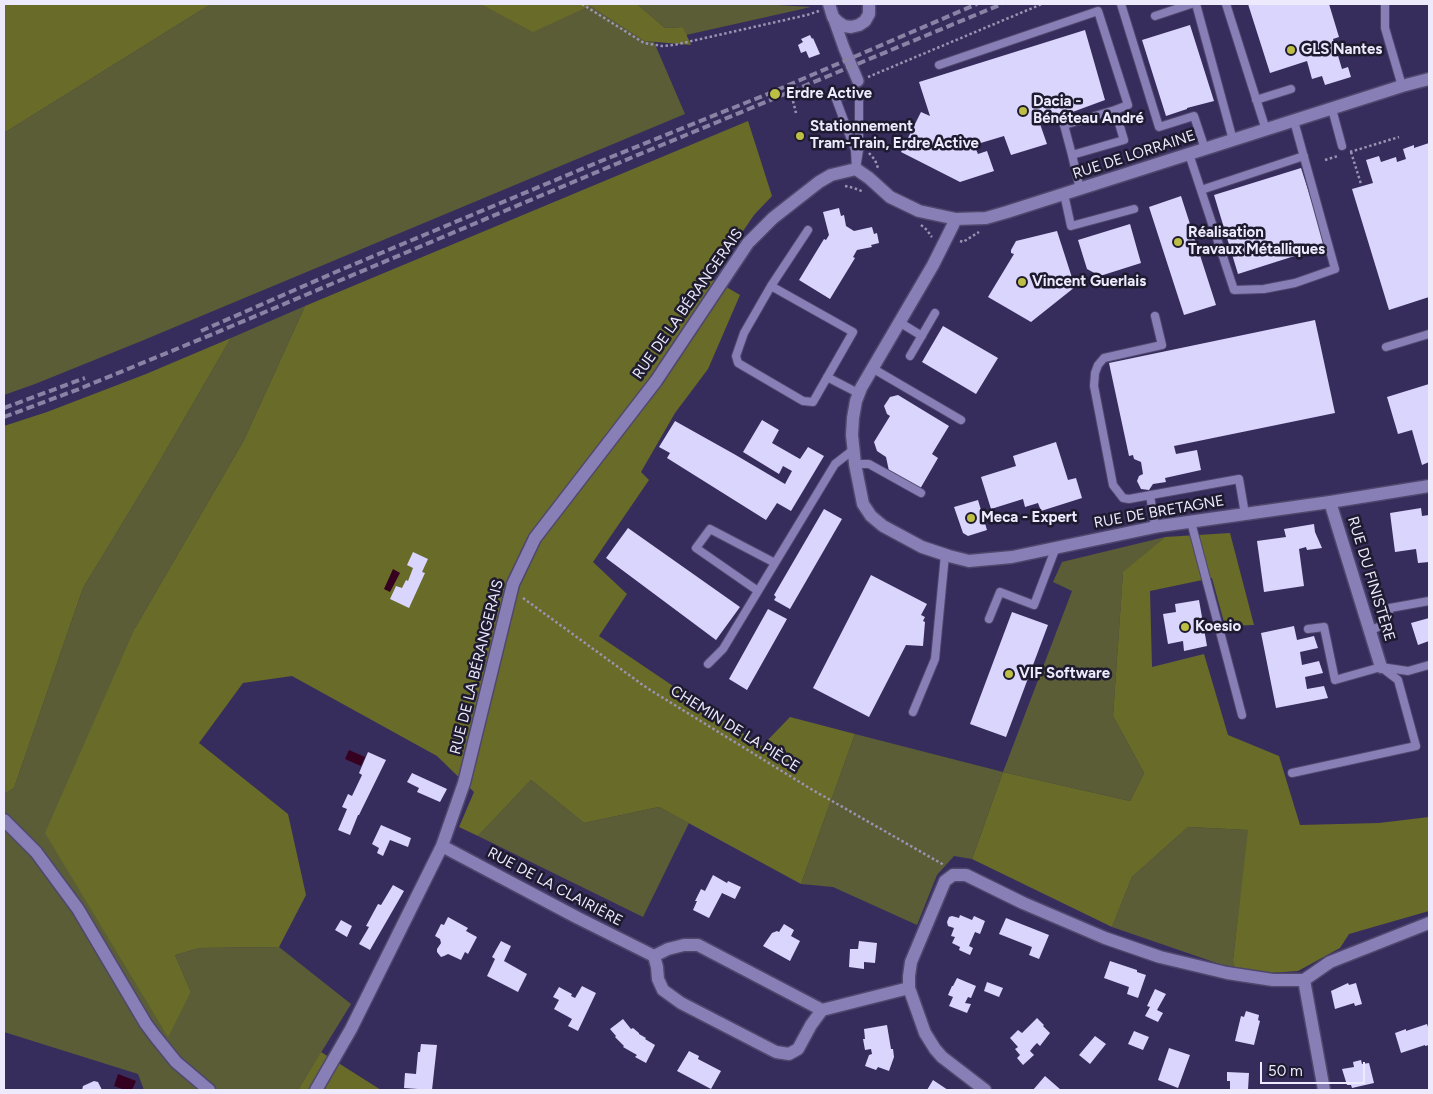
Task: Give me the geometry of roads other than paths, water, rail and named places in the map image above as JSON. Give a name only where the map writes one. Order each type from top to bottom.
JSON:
[{"type":"street","points":[[831,8],[838,22],[844,26],[851,27],[859,25],[865,20],[869,14],[870,4]]},
{"type":"street","points":[[831,8],[857,81]]},
{"type":"street","name":"RUE DE LORRAINE","points":[[856,169],[890,197],[919,211],[956,219],[986,218],[1429,79]]},
{"type":"street","name":"RUE DE LA BÉRANGERAIS","points":[[316,1090],[351,1029],[442,846],[464,783],[513,584],[534,538],[656,381],[748,242],[773,218],[819,182],[831,175],[856,169]]},
{"type":"street","name":"RUE DE BRETAGNE","points":[[956,219],[933,265],[858,393],[852,435],[855,464],[863,504],[871,516],[883,526],[922,547],[969,561],[1012,557],[1155,527],[1429,486]]},
{"type":"street","name":"RUE DU FINISTÈRE","points":[[1330,502],[1381,666]]},
{"type":"street","points":[[4,820],[36,852],[78,908],[142,1018],[155,1036],[176,1062],[209,1090]]},
{"type":"street","name":"RUE DE LA CLAIRIÈRE","points":[[442,846],[654,956]]},
{"type":"street","points":[[985,1090],[935,1050],[925,1033],[909,988],[908,976],[911,962],[945,881],[953,876],[966,875],[1023,903],[1105,938],[1160,958],[1227,973],[1273,980],[1304,980],[1330,962],[1429,923]]},
{"type":"street","points":[[822,1010],[698,945],[684,945],[668,949],[654,956],[658,979],[663,990],[681,1003],[776,1052],[789,1054],[798,1049],[811,1025],[822,1010],[909,988]]},
{"type":"street","points":[[1304,980],[1324,1090]]},
{"type":"lane","points":[[1122,4],[1159,127],[1194,116],[1205,149]]},
{"type":"lane","points":[[1155,16],[1191,4]]},
{"type":"lane","points":[[1196,4],[1234,140]]},
{"type":"lane","points":[[1226,4],[1266,130]]},
{"type":"lane","points":[[1385,4],[1385,28],[1402,86]]},
{"type":"lane","points":[[939,65],[1098,12],[1128,106],[1064,125],[1080,189]]},
{"type":"lane","points":[[856,169],[855,150],[836,99],[851,92],[857,81]]},
{"type":"lane","points":[[856,169],[859,150],[859,98],[857,81]]},
{"type":"lane","points":[[1256,100],[1291,88]]},
{"type":"lane","points":[[1332,109],[1342,146]]},
{"type":"lane","points":[[1072,155],[1124,140],[1115,110]]},
{"type":"lane","points":[[1189,154],[1234,290],[1264,289],[1295,283],[1335,269],[1294,121]]},
{"type":"lane","points":[[1201,190],[1304,156]]},
{"type":"lane","points":[[1064,194],[1071,226],[1134,209]]},
{"type":"lane","points":[[771,286],[853,332],[813,402],[802,401],[738,363],[736,356],[744,333],[771,286],[808,230]]},
{"type":"lane","points":[[910,356],[936,313]]},
{"type":"lane","points":[[1155,316],[1162,345],[1104,358],[1098,365],[1094,386],[1113,485],[1123,498],[1129,499],[1239,479],[1245,514]]},
{"type":"lane","points":[[899,322],[922,336]]},
{"type":"lane","points":[[1386,347],[1429,334]]},
{"type":"lane","points":[[872,368],[961,420]]},
{"type":"lane","points":[[828,376],[858,393]]},
{"type":"lane","points":[[708,664],[723,649],[835,464],[853,450]]},
{"type":"lane","points":[[855,464],[869,464],[921,493]]},
{"type":"lane","points":[[1150,495],[1155,527]]},
{"type":"lane","points":[[1191,522],[1242,715]]},
{"type":"lane","points":[[758,591],[696,548],[710,529],[775,563]]},
{"type":"lane","points":[[989,620],[1000,592],[1034,605],[1056,547]]},
{"type":"lane","points":[[913,712],[935,659],[945,555]]},
{"type":"lane","points":[[1370,631],[1380,626],[1387,618],[1390,608],[1429,601]]},
{"type":"lane","points":[[1308,629],[1324,627],[1336,680],[1381,666],[1408,671],[1429,665]]},
{"type":"lane","points":[[1292,773],[1416,746],[1398,680],[1381,666]]},
{"type":"railway","points":[[201,331],[338,271],[601,161],[770,93],[977,4]]},
{"type":"railway","points":[[4,417],[79,389],[213,334],[1002,4]]},
{"type":"railway","points":[[4,408],[85,378]]},
{"type":"place","name":"GLS Nantes","points":[[1291,50]]},
{"type":"place","name":"Erdre Active","points":[[775,94]]},
{"type":"place","name":"Dacia - Bénéteau André","points":[[1023,111]]},
{"type":"place","name":"Stationnement Tram-Train, Erdre Active","points":[[800,136]]},
{"type":"place","name":"Réalisation Travaux Métalliques","points":[[1178,242]]},
{"type":"place","name":"Vincent Guerlais","points":[[1022,282]]},
{"type":"place","name":"Meca - Expert","points":[[971,518]]},
{"type":"place","name":"Koesio","points":[[1185,627]]},
{"type":"place","name":"VIF Software","points":[[1009,674]]}]
